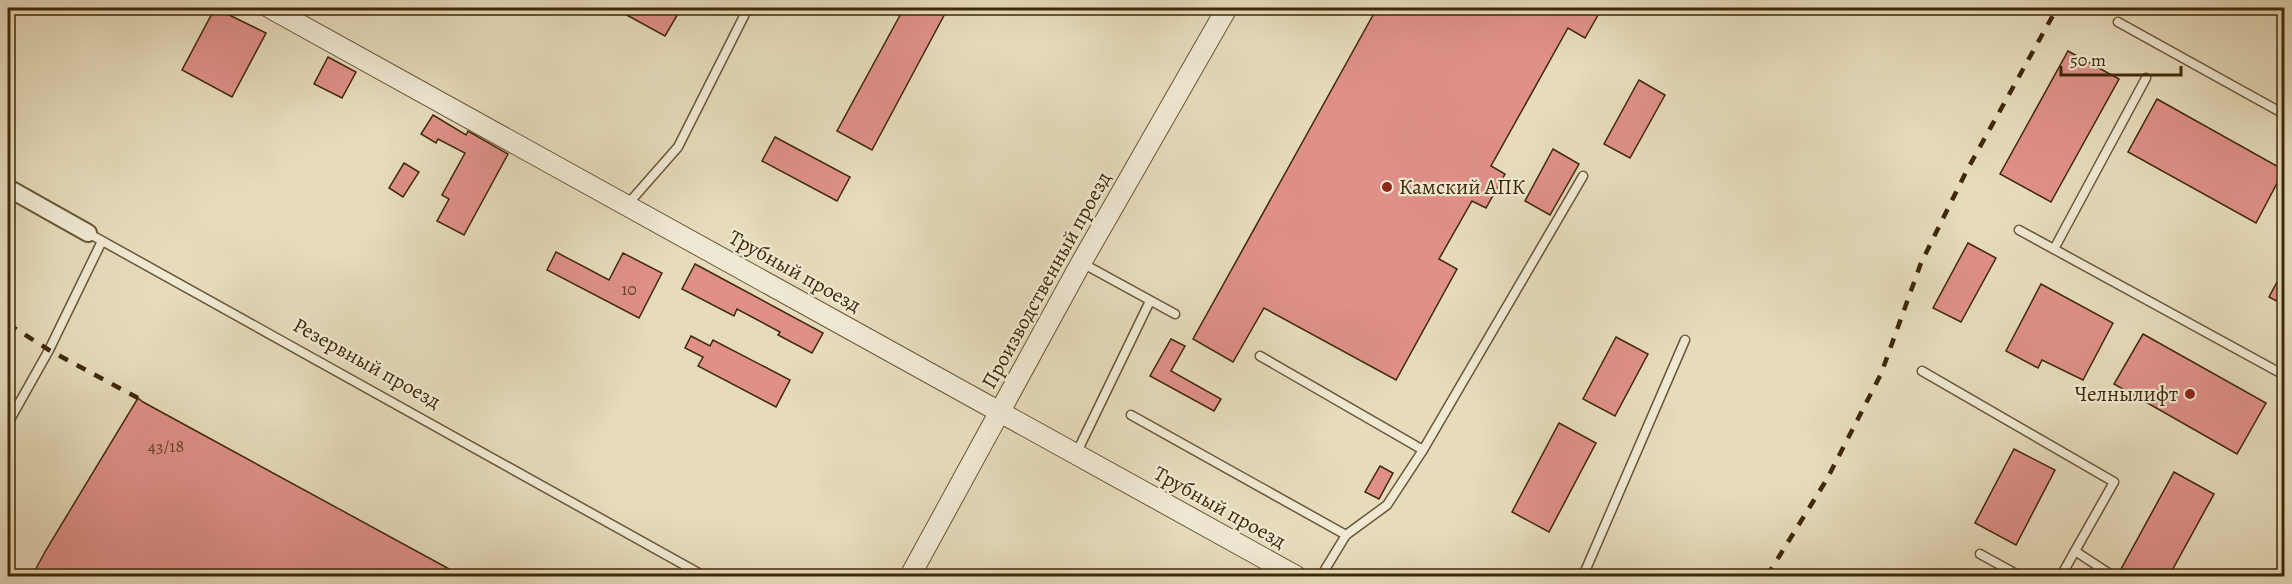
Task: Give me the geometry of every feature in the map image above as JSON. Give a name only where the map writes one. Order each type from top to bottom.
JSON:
[{"type":"street","name":"Трубный проезд","points":[[270,8],[1296,576]]},
{"type":"street","name":"Производственный проезд","points":[[910,576],[1081,263],[1227,8]]},
{"type":"street","name":"Резервный проезд","points":[[8,188],[95,237]]},
{"type":"lane","points":[[627,205],[678,147],[748,8]]},
{"type":"lane","points":[[2118,22],[2284,114]]},
{"type":"lane","points":[[2054,249],[2146,78]]},
{"type":"lane","points":[[1321,576],[1346,535],[1387,505],[1423,450],[1583,176]]},
{"type":"lane","points":[[2019,230],[2284,375]]},
{"type":"lane","points":[[8,423],[49,350],[95,237]]},
{"type":"lane","name":"Резервный проезд","points":[[95,237],[704,576]]},
{"type":"lane","points":[[1081,263],[1175,314]]},
{"type":"lane","points":[[1075,454],[1150,301]]},
{"type":"lane","points":[[1583,576],[1685,340]]},
{"type":"lane","points":[[1260,356],[1423,450]]},
{"type":"lane","points":[[1923,371],[2114,482],[2061,576]]},
{"type":"lane","points":[[1131,415],[1346,535]]},
{"type":"lane","points":[[2075,551],[2113,576]]},
{"type":"lane","points":[[1980,554],[2020,576]]},
{"type":"building","points":[[215,8],[266,33],[232,97],[182,70]]},
{"type":"building","points":[[614,8],[672,8],[679,12],[665,36]]},
{"type":"building","points":[[904,8],[948,8],[872,150],[837,131]]},
{"type":"building","name":"Камский АПК","points":[[1377,8],[1602,8],[1585,38],[1568,28],[1491,166],[1505,174],[1486,208],[1472,201],[1439,259],[1457,269],[1396,380],[1264,308],[1233,362],[1193,339]]},
{"type":"building","points":[[2068,51],[2119,79],[2051,202],[2000,174]]},
{"type":"building","points":[[328,57],[356,72],[342,98],[314,84]]},
{"type":"building","points":[[1639,80],[1665,95],[1630,158],[1604,144]]},
{"type":"building","points":[[2157,99],[2284,170],[2256,223],[2128,152]]},
{"type":"building","points":[[433,115],[466,135],[468,131],[508,154],[464,235],[437,221],[449,199],[442,195],[465,153],[438,139],[436,143],[421,134]]},
{"type":"building","points":[[775,137],[850,177],[837,201],[762,161]]},
{"type":"building","points":[[1553,149],[1579,164],[1550,215],[1525,201]]},
{"type":"building","points":[[404,163],[419,172],[403,197],[389,188]]},
{"type":"building","points":[[1968,243],[1996,258],[1961,322],[1933,308]]},
{"type":"building","points":[[556,252],[609,280],[623,253],[662,273],[639,318],[547,270]]},
{"type":"building","points":[[695,264],[823,333],[812,353],[778,335],[780,332],[737,309],[734,316],[682,289]]},
{"type":"building","points":[[2284,269],[2284,305],[2269,297]]},
{"type":"building","points":[[2041,284],[2113,323],[2083,380],[2042,360],[2038,368],[2006,351]]},
{"type":"building","name":"Челнылифт","points":[[2143,334],[2266,403],[2237,454],[2114,384]]},
{"type":"building","points":[[691,336],[710,346],[713,340],[790,380],[776,407],[698,366],[703,357],[685,348]]},
{"type":"building","points":[[1616,337],[1648,354],[1615,416],[1583,399]]},
{"type":"building","points":[[1171,339],[1185,346],[1171,371],[1221,399],[1214,411],[1150,376]]},
{"type":"building","points":[[138,398],[143,402],[462,576],[32,576]]},
{"type":"building","points":[[1559,423],[1596,443],[1549,532],[1512,512]]},
{"type":"building","points":[[2014,449],[2055,470],[2016,545],[1975,523]]},
{"type":"building","points":[[1380,466],[1393,473],[1379,499],[1365,492]]},
{"type":"building","points":[[2174,472],[2214,494],[2169,576],[2130,576],[2120,571]]},
{"type":"railway","points":[[1767,576],[1827,479],[1881,374],[1921,263],[1966,172],[2057,8]]},
{"type":"railway","points":[[8,324],[49,350],[138,398]]},
{"type":"place","name":"Камский АПК","points":[[1387,187]]},
{"type":"place","name":"Челнылифт","points":[[2190,394]]}]
